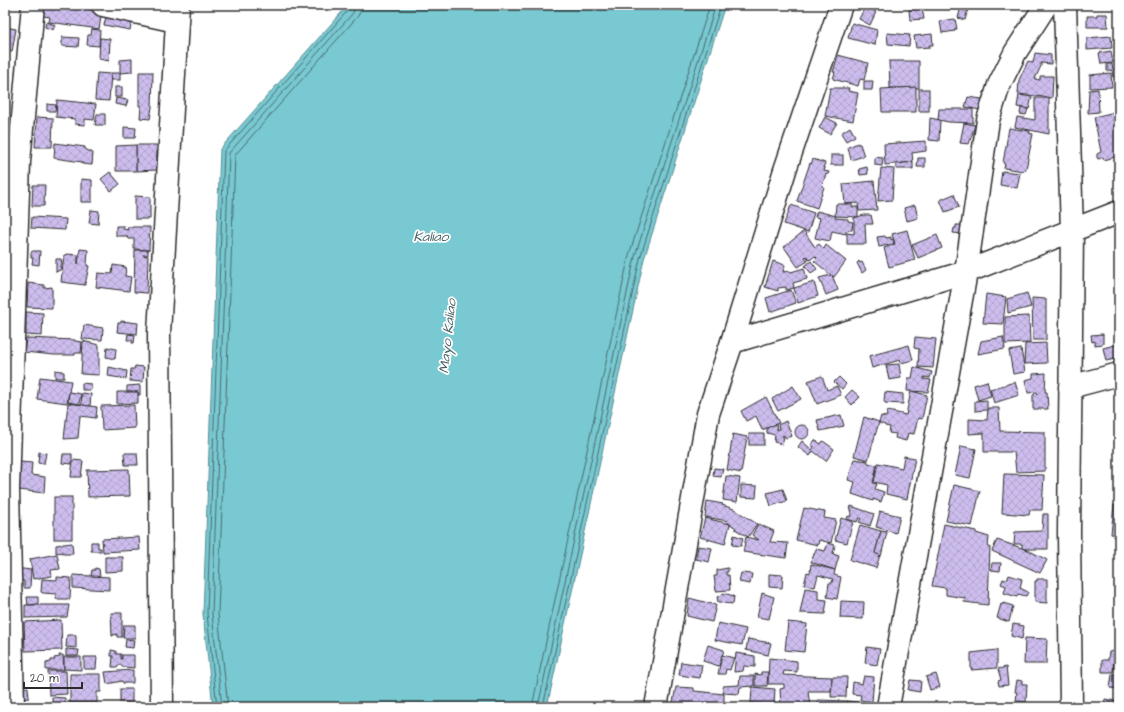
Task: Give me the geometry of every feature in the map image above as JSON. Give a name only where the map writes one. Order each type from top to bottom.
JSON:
[{"type":"street","points":[[13,707],[7,489],[19,162],[33,5]]},
{"type":"street","points":[[103,5],[177,13],[159,332],[162,707]]},
{"type":"street","points":[[656,707],[708,414],[732,342],[785,170],[841,5]]},
{"type":"street","points":[[888,707],[966,272],[988,120],[997,92],[1015,53],[1046,5]]},
{"type":"street","points":[[1065,5],[1072,231],[1069,532],[1071,707]]},
{"type":"street","points":[[732,342],[966,272],[1119,212]]},
{"type":"street","points":[[1070,387],[1119,374]]},
{"type":"water","name":"Kaliao","points":[[348,5],[725,5],[644,259],[547,707],[213,707],[203,614],[220,149]]},
{"type":"building","points":[[44,5],[57,5],[102,11],[99,29],[49,22],[50,17],[43,16]]},
{"type":"building","points":[[957,5],[969,5],[965,20],[958,18],[961,7]]},
{"type":"building","points":[[865,7],[876,12],[870,25],[859,19]]},
{"type":"building","points":[[922,8],[924,19],[910,20],[909,10]]},
{"type":"building","points":[[107,12],[133,17],[130,30],[104,25]]},
{"type":"building","points":[[1097,14],[1107,14],[1108,27],[1087,27],[1087,16],[1097,16]]},
{"type":"building","points":[[955,19],[957,29],[955,29],[955,31],[942,33],[940,21]]},
{"type":"building","points":[[46,22],[55,25],[53,30],[45,27]]},
{"type":"building","points":[[852,23],[877,30],[875,45],[848,38]]},
{"type":"building","points":[[5,27],[16,29],[12,52],[5,51]]},
{"type":"building","points":[[92,29],[100,30],[99,46],[87,45],[88,35],[91,35]]},
{"type":"building","points":[[887,33],[910,35],[909,46],[888,44]]},
{"type":"building","points":[[932,34],[933,45],[929,45],[930,47],[916,48],[914,36]]},
{"type":"building","points":[[1111,36],[1112,48],[1087,50],[1087,38]]},
{"type":"building","points":[[62,37],[79,38],[78,47],[62,46]]},
{"type":"building","points":[[100,38],[110,39],[109,61],[99,59]]},
{"type":"building","points":[[1116,50],[1119,50],[1119,61]]},
{"type":"building","points":[[1111,51],[1113,63],[1101,64],[1099,53]]},
{"type":"building","points":[[1035,53],[1051,55],[1051,64],[1041,63],[1035,79],[1040,80],[1040,76],[1053,76],[1052,98],[1018,94],[1019,80],[1028,61],[1033,63]]},
{"type":"building","points":[[838,55],[868,63],[864,80],[860,79],[858,86],[833,79],[835,72],[833,72]]},
{"type":"building","points":[[132,59],[132,72],[120,73],[120,60]]},
{"type":"building","points":[[889,61],[919,61],[919,88],[890,88]]},
{"type":"building","points":[[1107,64],[1112,64],[1113,69],[1117,69],[1118,76],[1113,77],[1112,70],[1107,71]]},
{"type":"building","points":[[139,72],[153,72],[152,107],[150,119],[140,118],[141,106],[139,106]]},
{"type":"building","points":[[5,73],[7,74],[5,98]]},
{"type":"building","points":[[97,73],[111,74],[109,101],[95,100]]},
{"type":"building","points":[[111,73],[120,73],[120,80],[111,80]]},
{"type":"building","points":[[1111,73],[1112,87],[1090,88],[1090,75]]},
{"type":"building","points":[[864,81],[873,81],[872,90],[864,90]]},
{"type":"building","points":[[115,87],[122,87],[122,97],[115,97]]},
{"type":"building","points":[[916,87],[916,112],[882,112],[881,89]]},
{"type":"building","points":[[830,88],[849,88],[848,91],[858,93],[853,121],[825,116]]},
{"type":"building","points":[[919,89],[929,89],[929,111],[919,111]]},
{"type":"building","points":[[1098,89],[1099,112],[1088,113],[1089,90]]},
{"type":"building","points":[[1019,95],[1032,97],[1029,109],[1017,107]]},
{"type":"building","points":[[968,97],[982,99],[980,110],[965,107]]},
{"type":"building","points":[[116,98],[128,100],[126,106],[115,104]]},
{"type":"building","points":[[1035,98],[1049,98],[1049,134],[1015,127],[1017,117],[1035,120]]},
{"type":"building","points":[[57,100],[96,104],[94,120],[85,119],[85,125],[75,124],[75,119],[56,117]]},
{"type":"building","points":[[47,104],[56,105],[55,111],[47,111]]},
{"type":"building","points":[[1021,108],[1028,109],[1026,115],[1020,114]]},
{"type":"building","points":[[939,109],[973,109],[973,123],[938,120]]},
{"type":"building","points":[[1119,111],[1119,156],[1104,160],[1103,157],[1099,159],[1097,158],[1097,154],[1101,152],[1094,117]]},
{"type":"building","points":[[97,114],[105,114],[105,125],[95,125]]},
{"type":"building","points":[[37,117],[53,118],[52,147],[35,147]]},
{"type":"building","points":[[825,117],[837,123],[830,134],[819,128]]},
{"type":"building","points":[[930,118],[940,120],[939,141],[929,140]]},
{"type":"building","points":[[964,123],[975,125],[969,144],[960,143]]},
{"type":"building","points":[[124,127],[136,128],[135,138],[124,138]]},
{"type":"building","points":[[850,127],[855,136],[846,141],[841,133]]},
{"type":"building","points":[[1009,128],[1030,131],[1029,133],[1033,134],[1026,169],[1023,171],[1004,168],[1005,164],[1003,163]]},
{"type":"building","points":[[926,141],[926,151],[912,153],[913,162],[885,165],[884,144]]},
{"type":"building","points":[[55,143],[85,147],[85,149],[93,153],[92,165],[54,158]]},
{"type":"building","points":[[858,143],[860,144],[864,156],[851,160],[848,147]]},
{"type":"building","points":[[136,145],[157,145],[157,170],[136,171]]},
{"type":"building","points":[[136,145],[136,171],[116,171],[116,146]]},
{"type":"building","points":[[5,147],[8,147],[7,161],[5,161]]},
{"type":"building","points":[[831,155],[843,155],[843,165],[831,165]]},
{"type":"building","points":[[875,157],[883,158],[882,166],[875,165]]},
{"type":"building","points":[[918,158],[925,158],[925,167],[917,167]]},
{"type":"building","points":[[813,159],[825,163],[823,168],[825,168],[824,171],[829,172],[828,175],[826,174],[822,186],[824,187],[817,208],[797,201],[810,163],[811,164]]},
{"type":"building","points":[[913,162],[913,169],[896,169],[896,164]]},
{"type":"building","points":[[867,167],[868,174],[860,175],[859,169]]},
{"type":"building","points":[[881,168],[894,169],[892,200],[878,201]]},
{"type":"building","points":[[1002,171],[1020,173],[1017,188],[1000,185]]},
{"type":"building","points":[[110,172],[120,184],[111,191],[101,179]]},
{"type":"building","points":[[81,179],[92,180],[92,202],[81,202]]},
{"type":"building","points":[[874,181],[877,210],[859,211],[858,203],[845,204],[843,184]]},
{"type":"building","points":[[33,185],[45,185],[44,206],[32,206]]},
{"type":"building","points":[[954,194],[959,207],[945,212],[940,200]]},
{"type":"building","points":[[135,196],[150,197],[150,219],[135,219]]},
{"type":"building","points":[[836,204],[852,204],[852,207],[858,207],[858,217],[835,216]]},
{"type":"building","points":[[791,205],[814,213],[808,232],[784,224]]},
{"type":"building","points":[[915,205],[918,218],[907,221],[904,208]]},
{"type":"building","points":[[91,210],[99,211],[98,224],[89,223]]},
{"type":"building","points":[[817,211],[836,216],[835,218],[848,219],[848,221],[853,222],[852,230],[846,231],[846,234],[832,231],[830,241],[815,238],[820,218],[815,217]]},
{"type":"building","points":[[864,215],[871,215],[873,224],[865,224],[866,244],[847,244],[847,233],[854,234],[854,218]]},
{"type":"building","points":[[32,217],[66,219],[65,230],[31,228]]},
{"type":"building","points":[[956,225],[962,225],[962,234],[953,233]]},
{"type":"building","points":[[116,226],[124,226],[123,229],[128,230],[127,227],[150,227],[149,250],[134,249],[134,239],[128,239],[127,236],[116,236]]},
{"type":"building","points":[[907,230],[915,260],[889,267],[884,248],[895,244],[892,234]]},
{"type":"building","points":[[804,231],[815,247],[819,244],[824,249],[826,245],[846,261],[834,277],[832,275],[838,290],[826,295],[819,278],[831,275],[814,261],[817,258],[815,256],[810,260],[806,256],[805,257],[808,261],[798,267],[784,247]]},
{"type":"building","points":[[937,235],[942,248],[918,258],[912,245]]},
{"type":"building","points":[[885,236],[886,238],[891,237],[894,244],[879,247],[877,237]]},
{"type":"building","points":[[80,249],[88,250],[87,266],[89,266],[85,285],[61,282],[64,255],[78,255],[78,264]]},
{"type":"building","points":[[135,250],[148,250],[148,255],[143,255],[148,256],[147,293],[134,292]]},
{"type":"building","points":[[40,251],[39,265],[32,264],[33,258],[31,258],[31,252]]},
{"type":"building","points":[[56,259],[61,259],[62,264],[60,267],[62,269],[56,272]]},
{"type":"building","points":[[773,261],[785,265],[783,272],[791,272],[804,268],[807,279],[793,283],[794,288],[786,290],[786,287],[778,288],[778,291],[765,287]]},
{"type":"building","points":[[811,261],[817,269],[811,273],[805,266]]},
{"type":"building","points":[[859,261],[860,263],[862,262],[866,270],[862,273],[857,263]]},
{"type":"building","points":[[113,265],[126,267],[125,276],[131,277],[129,291],[96,287],[98,273],[112,274]]},
{"type":"building","points":[[814,282],[818,296],[798,303],[794,288]]},
{"type":"building","points":[[28,283],[44,285],[44,288],[52,287],[52,308],[27,307]]},
{"type":"building","points":[[791,290],[796,303],[770,312],[766,298]]},
{"type":"building","points":[[1027,293],[1031,307],[1008,313],[1007,299]]},
{"type":"building","points":[[986,294],[1006,297],[1003,324],[983,323]]},
{"type":"building","points":[[1032,298],[1046,299],[1046,340],[1033,340]]},
{"type":"building","points":[[26,312],[43,313],[42,336],[26,335]]},
{"type":"building","points":[[1029,316],[1030,343],[1005,344],[1005,317]]},
{"type":"building","points":[[121,321],[138,323],[137,334],[117,332],[118,323],[121,323]]},
{"type":"building","points":[[84,325],[103,328],[102,340],[82,339]]},
{"type":"building","points":[[128,334],[135,335],[134,343],[132,343],[132,340],[127,340]]},
{"type":"building","points":[[1103,334],[1103,344],[1095,345],[1095,341],[1092,342],[1091,335]]},
{"type":"building","points":[[915,337],[936,339],[933,368],[918,367],[919,349],[914,348]]},
{"type":"building","points":[[1003,337],[1005,349],[978,354],[981,341]]},
{"type":"building","points":[[26,338],[75,340],[82,342],[81,353],[75,353],[75,355],[54,355],[24,352]]},
{"type":"building","points":[[83,341],[99,345],[99,375],[81,374]]},
{"type":"building","points":[[1046,343],[1047,363],[1024,364],[1025,344]]},
{"type":"building","points":[[1119,344],[1119,358],[1106,361],[1103,348]]},
{"type":"building","points":[[909,345],[913,360],[901,363],[900,360],[872,368],[869,356]]},
{"type":"building","points":[[107,347],[116,349],[115,359],[106,357]]},
{"type":"building","points":[[1021,349],[1025,372],[1013,374],[1009,351]]},
{"type":"building","points":[[899,364],[901,378],[889,380],[886,365]]},
{"type":"building","points":[[135,366],[144,367],[143,382],[130,381],[131,369],[134,369]]},
{"type":"building","points":[[109,367],[127,371],[126,379],[108,376]]},
{"type":"building","points":[[914,367],[932,372],[930,378],[924,377],[924,379],[931,380],[928,392],[907,391],[908,378],[912,378]]},
{"type":"building","points":[[55,370],[64,372],[64,378],[55,378]]},
{"type":"building","points":[[1046,373],[1045,392],[1047,392],[1048,409],[1033,409],[1033,395],[1038,394],[1037,392],[1028,393],[1025,380],[1033,378],[1033,374]]},
{"type":"building","points":[[822,376],[827,390],[837,386],[841,395],[817,404],[808,381]]},
{"type":"building","points":[[40,377],[71,381],[67,403],[37,399]]},
{"type":"building","points":[[839,377],[846,384],[842,389],[834,382]]},
{"type":"building","points":[[987,381],[991,396],[978,400],[974,385]]},
{"type":"building","points":[[1015,382],[1019,395],[994,403],[990,389]]},
{"type":"building","points":[[82,383],[91,384],[91,390],[82,390]]},
{"type":"building","points":[[140,385],[140,395],[138,395],[138,392],[127,392],[127,386]]},
{"type":"building","points":[[793,386],[801,399],[778,411],[772,399]]},
{"type":"building","points":[[852,390],[860,397],[852,405],[845,397]]},
{"type":"building","points":[[911,391],[927,395],[922,419],[918,418],[914,434],[908,433],[906,441],[895,438],[896,434],[889,433],[890,427],[879,423],[881,416],[886,417],[888,411],[906,415]]},
{"type":"building","points":[[69,392],[81,394],[79,404],[68,402]]},
{"type":"building","points":[[117,392],[138,392],[138,403],[117,404]]},
{"type":"building","points":[[885,392],[903,394],[903,404],[885,403]]},
{"type":"building","points":[[82,393],[91,394],[90,406],[81,405]]},
{"type":"building","points":[[766,397],[779,423],[762,430],[756,416],[746,421],[741,411]]},
{"type":"building","points":[[987,400],[987,410],[975,411],[975,401]]},
{"type":"building","points":[[68,403],[97,407],[96,418],[80,416],[78,438],[64,439]]},
{"type":"building","points":[[134,405],[135,428],[102,430],[101,406]]},
{"type":"building","points":[[988,408],[999,408],[1000,431],[1045,432],[1045,471],[1016,472],[1014,452],[984,452],[984,433],[969,434],[969,419],[987,420]]},
{"type":"building","points":[[841,415],[844,426],[820,431],[817,420]]},
{"type":"building","points":[[864,417],[879,422],[868,460],[854,456]]},
{"type":"building","points":[[786,421],[792,436],[786,438],[784,435],[782,436],[784,437],[782,444],[774,442],[775,435],[767,433],[767,428],[776,424],[777,430],[779,429],[778,425]]},
{"type":"building","points":[[799,425],[805,425],[809,429],[809,435],[805,439],[799,439],[795,435],[795,429]]},
{"type":"building","points":[[733,434],[747,437],[741,473],[727,470]]},
{"type":"building","points":[[749,434],[764,434],[764,445],[749,445]]},
{"type":"building","points":[[815,440],[821,444],[823,441],[834,449],[826,461],[813,451],[810,456],[798,447],[802,441],[812,450],[814,447],[811,445]]},
{"type":"building","points":[[961,446],[976,449],[970,478],[955,475]]},
{"type":"building","points":[[39,452],[46,453],[44,464],[38,463]]},
{"type":"building","points":[[124,453],[137,453],[138,465],[125,465]]},
{"type":"building","points":[[63,454],[72,454],[72,464],[62,463]]},
{"type":"building","points":[[904,456],[915,458],[907,499],[886,494],[887,485],[874,482],[878,463],[902,468]]},
{"type":"building","points":[[854,459],[868,461],[868,463],[877,465],[873,483],[877,484],[875,489],[884,492],[881,502],[852,494],[855,482],[848,480]]},
{"type":"building","points":[[73,460],[83,461],[81,477],[71,477]]},
{"type":"building","points":[[20,462],[32,463],[31,475],[45,477],[44,493],[19,490]]},
{"type":"building","points":[[714,468],[723,469],[721,477],[713,476]]},
{"type":"building","points":[[129,469],[130,496],[88,497],[87,470]]},
{"type":"building","points":[[1004,474],[1044,475],[1042,510],[1030,510],[1029,515],[1002,513]]},
{"type":"building","points":[[726,476],[740,478],[737,502],[723,500]]},
{"type":"building","points":[[741,485],[757,486],[756,498],[741,497]]},
{"type":"building","points":[[954,485],[980,491],[972,526],[946,521]]},
{"type":"building","points":[[783,489],[787,501],[771,506],[767,493]]},
{"type":"building","points":[[54,497],[72,497],[72,539],[54,539]]},
{"type":"building","points":[[707,501],[723,504],[722,505],[734,509],[757,524],[748,537],[735,529],[736,528],[727,522],[728,521],[705,517]]},
{"type":"building","points":[[1114,505],[1119,506],[1119,535],[1111,534]]},
{"type":"building","points":[[851,506],[874,514],[870,526],[859,522],[861,519],[859,518],[857,522],[847,519],[848,516],[850,517],[852,510],[850,510]]},
{"type":"building","points":[[804,508],[825,512],[824,518],[836,520],[831,543],[819,540],[818,545],[796,540]]},
{"type":"building","points":[[879,511],[900,516],[896,533],[876,527]]},
{"type":"building","points":[[1043,514],[1048,514],[1048,549],[1022,549],[1022,544],[1014,544],[1015,532],[1042,531]]},
{"type":"building","points":[[705,518],[730,524],[725,544],[700,537]]},
{"type":"building","points":[[841,518],[853,522],[847,543],[835,540]]},
{"type":"building","points":[[758,524],[774,531],[770,542],[788,543],[786,558],[743,552],[746,537],[759,540],[752,535]]},
{"type":"building","points":[[944,524],[976,531],[976,533],[989,537],[988,605],[964,602],[965,598],[946,595],[946,588],[932,586]]},
{"type":"building","points":[[860,525],[881,531],[875,553],[880,555],[876,568],[850,560]]},
{"type":"building","points":[[881,531],[887,532],[881,556],[875,553]]},
{"type":"building","points":[[734,535],[743,538],[741,546],[732,545]]},
{"type":"building","points":[[139,537],[140,550],[103,552],[102,539]]},
{"type":"building","points":[[997,540],[1028,550],[1047,560],[1040,573],[992,551]]},
{"type":"building","points":[[91,542],[98,542],[98,548],[101,548],[101,551],[91,551]]},
{"type":"building","points":[[72,543],[73,554],[63,554],[63,552],[56,553],[56,545]]},
{"type":"building","points":[[828,543],[835,545],[833,554],[839,556],[835,570],[811,562],[816,549],[825,551]]},
{"type":"building","points":[[698,546],[712,548],[709,562],[696,559]]},
{"type":"building","points":[[57,554],[60,569],[51,570],[52,576],[33,579],[30,559]]},
{"type":"building","points":[[105,557],[123,557],[123,571],[105,572]]},
{"type":"building","points":[[992,563],[1001,563],[1000,571],[991,570]]},
{"type":"building","points":[[811,564],[835,570],[834,575],[841,577],[837,599],[827,597],[829,583],[832,583],[833,579],[818,575],[815,587],[804,585],[807,572],[810,573]]},
{"type":"building","points":[[15,568],[31,570],[30,588],[24,588],[24,581],[15,578]]},
{"type":"building","points":[[95,568],[99,569],[100,577],[91,576],[92,570],[95,570]]},
{"type":"building","points":[[728,568],[726,575],[729,575],[730,590],[716,591],[714,576],[717,576],[717,570]]},
{"type":"building","points":[[741,573],[752,574],[750,584],[739,582]]},
{"type":"building","points":[[769,574],[783,575],[782,588],[769,587]]},
{"type":"building","points":[[73,575],[109,577],[109,590],[73,588]]},
{"type":"building","points":[[1009,575],[1022,579],[1020,588],[1028,592],[1026,596],[1018,594],[1017,597],[1004,593],[1006,586],[1001,584],[1003,579],[1007,580]]},
{"type":"building","points":[[57,577],[71,578],[70,599],[56,599],[56,594],[41,592],[42,579],[57,580]]},
{"type":"building","points":[[1037,579],[1047,579],[1047,603],[1035,602],[1035,581],[1037,581]]},
{"type":"building","points":[[805,588],[818,590],[818,599],[827,600],[825,614],[800,613]]},
{"type":"building","points":[[723,593],[734,596],[733,604],[718,602],[717,597]]},
{"type":"building","points":[[762,593],[774,597],[769,619],[757,617]]},
{"type":"building","points":[[27,597],[38,597],[38,604],[28,605]]},
{"type":"building","points":[[689,598],[716,605],[712,622],[687,616]]},
{"type":"building","points":[[841,601],[864,602],[863,619],[840,618]]},
{"type":"building","points":[[1003,603],[1013,606],[1009,622],[997,618],[1001,604],[1002,605]]},
{"type":"building","points":[[25,605],[69,605],[67,617],[25,618]]},
{"type":"building","points":[[111,613],[122,613],[122,637],[117,637],[117,634],[112,636]]},
{"type":"building","points":[[61,620],[62,650],[25,651],[24,622]]},
{"type":"building","points":[[788,622],[807,624],[804,652],[785,650]]},
{"type":"building","points":[[718,623],[746,629],[742,645],[715,640]]},
{"type":"building","points":[[1013,624],[1024,626],[1022,639],[1011,636]]},
{"type":"building","points":[[124,625],[135,625],[135,638],[123,638]]},
{"type":"building","points":[[67,635],[76,635],[76,648],[66,647]]},
{"type":"building","points":[[1025,638],[1047,639],[1046,664],[1024,664]]},
{"type":"building","points":[[126,639],[134,640],[133,648],[125,647]]},
{"type":"building","points":[[748,639],[771,643],[768,655],[746,650]]},
{"type":"building","points":[[708,645],[724,650],[719,666],[703,661]]},
{"type":"building","points":[[867,647],[880,649],[877,665],[865,663]]},
{"type":"building","points":[[1116,648],[1119,648],[1119,670],[1115,669]]},
{"type":"building","points":[[66,649],[79,650],[78,656],[66,656]]},
{"type":"building","points":[[111,650],[116,651],[116,654],[121,654],[121,659],[122,655],[134,655],[134,668],[122,667],[122,665],[112,667],[113,656],[111,656]]},
{"type":"building","points":[[997,650],[997,668],[971,670],[971,653]]},
{"type":"building","points":[[1115,651],[1113,672],[1102,672],[1102,660],[1108,660],[1109,652]]},
{"type":"building","points":[[736,653],[755,656],[755,667],[744,666],[743,671],[734,672]]},
{"type":"building","points":[[59,655],[63,655],[64,670],[46,670],[46,663],[51,662],[51,660],[55,660],[54,658],[60,657]]},
{"type":"building","points":[[722,655],[734,658],[730,670],[726,669],[725,674],[718,674]]},
{"type":"building","points":[[64,657],[81,657],[81,670],[64,669]]},
{"type":"building","points":[[84,657],[97,657],[96,669],[84,669]]},
{"type":"building","points":[[769,658],[797,661],[797,672],[784,671],[783,675],[832,677],[831,691],[808,691],[810,707],[781,707],[780,689],[784,688],[784,684],[768,684]]},
{"type":"building","points":[[681,662],[702,665],[700,678],[679,675]]},
{"type":"building","points":[[1006,667],[1008,685],[999,686],[998,681],[1001,680],[998,669]]},
{"type":"building","points":[[133,670],[133,683],[123,683],[122,681],[107,684],[105,672]]},
{"type":"building","points":[[48,671],[66,671],[67,694],[49,695]]},
{"type":"building","points":[[761,672],[768,672],[767,686],[755,686],[755,674],[761,675]]},
{"type":"building","points":[[1117,672],[1119,673],[1119,689],[1110,688],[1112,674],[1117,675]]},
{"type":"building","points":[[70,674],[101,674],[101,692],[97,692],[97,703],[70,703]]},
{"type":"building","points":[[936,674],[940,687],[930,690],[926,677]]},
{"type":"building","points":[[740,676],[754,676],[754,686],[740,687],[739,694],[723,693],[723,686],[739,685]]},
{"type":"building","points":[[864,676],[874,677],[872,702],[860,700],[861,695],[852,694],[853,682],[862,684]]},
{"type":"building","points":[[832,677],[847,677],[846,697],[831,697]]},
{"type":"building","points":[[910,680],[921,681],[920,692],[908,690]]},
{"type":"building","points":[[1017,680],[1022,681],[1022,684],[1027,684],[1026,702],[1016,701],[1017,692],[1015,692]]},
{"type":"building","points":[[28,687],[29,698],[20,699],[18,688]]},
{"type":"building","points":[[676,687],[694,688],[694,691],[724,694],[724,707],[672,707]]},
{"type":"building","points":[[752,687],[775,689],[774,705],[751,703]]},
{"type":"building","points":[[120,689],[132,689],[132,702],[120,702]]},
{"type":"building","points":[[52,697],[65,698],[65,706],[52,704]]},
{"type":"building","points":[[1105,699],[1115,701],[1114,707],[1104,707]]},
{"type":"building","points":[[818,700],[847,701],[847,707],[817,707]]},
{"type":"building","points":[[847,701],[858,702],[858,707],[847,707]]},
{"type":"water label","name":"Mayo Kaliao","points":[[447,336]]}]
